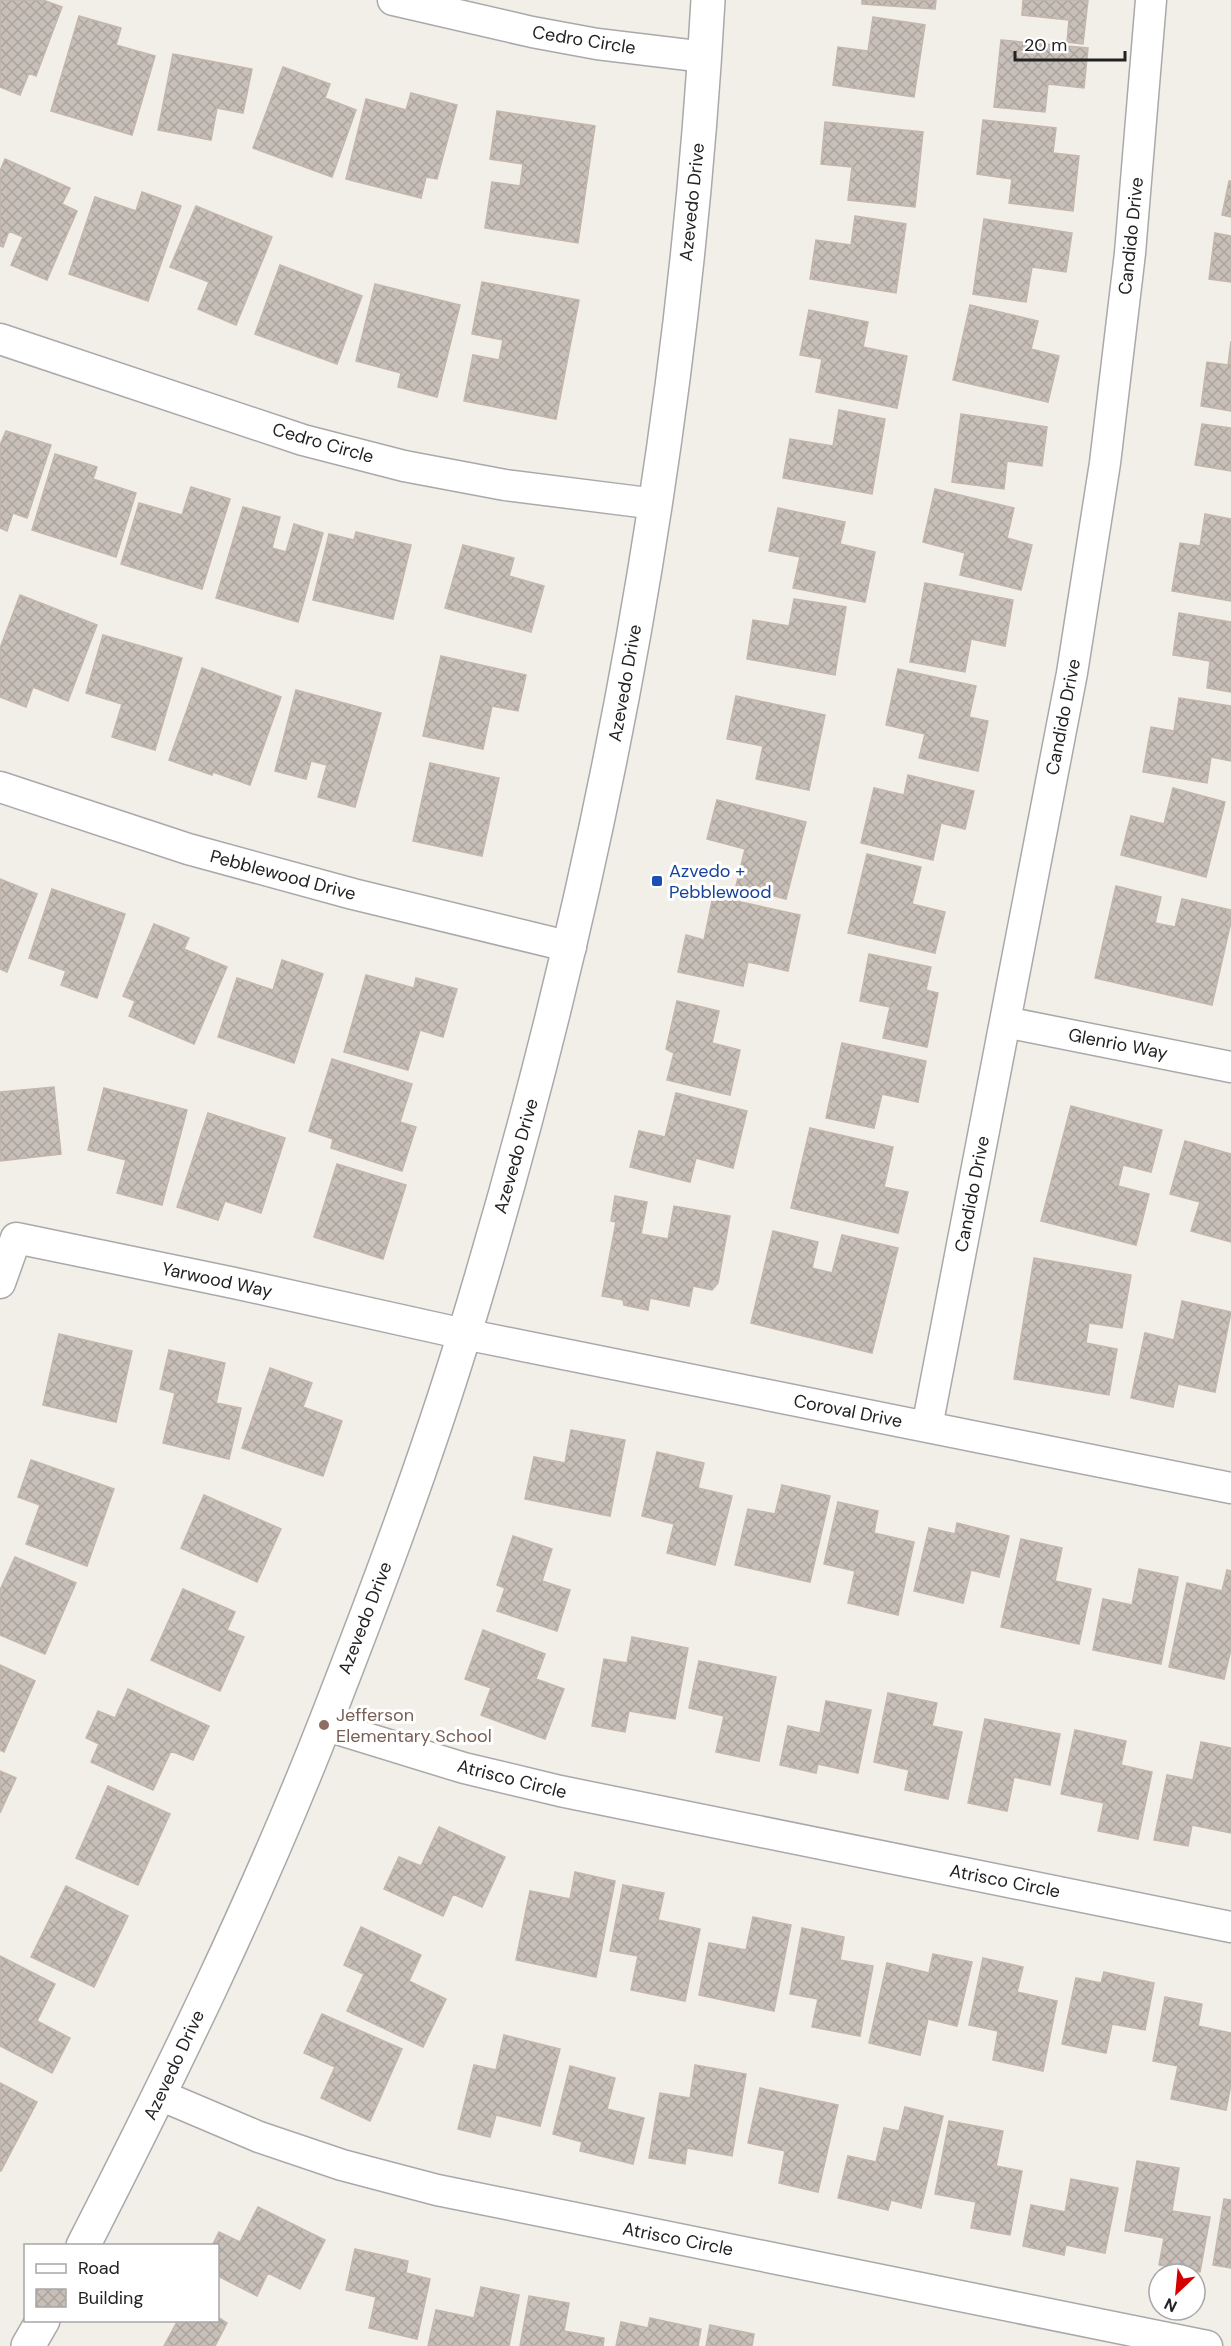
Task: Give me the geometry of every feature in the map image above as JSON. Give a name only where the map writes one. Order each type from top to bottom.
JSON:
[{"type":"street","name":"Cedro Circle","points":[[393,0],[575,40],[705,57]]},
{"type":"street","name":"Azevedo Drive","points":[[85,2244],[160,2095],[237,1929],[324,1725],[414,1485],[464,1334],[529,1113],[571,947],[615,740],[656,504],[677,351],[696,172],[708,0]]},
{"type":"street","name":"Candido Drive","points":[[927,1427],[1072,673],[1105,463],[1130,253],[1151,0]]},
{"type":"street","name":"Cedro Circle","points":[[0,339],[303,440],[404,466],[505,485],[656,504]]},
{"type":"street","name":"Pebblewood Drive","points":[[0,787],[188,849],[353,894],[571,947]]},
{"type":"street","name":"Glenrio Way","points":[[1005,1022],[1231,1067]]},
{"type":"street","name":"Yarwood Way","points":[[0,1283],[16,1238],[464,1334]]},
{"type":"street","name":"Coroval Drive","points":[[464,1334],[1231,1488]]},
{"type":"street","name":"Atrisco Circle","points":[[324,1725],[464,1768],[560,1791],[1231,1927]]},
{"type":"street","name":"Atrisco Circle","points":[[160,2095],[259,2137],[342,2165],[436,2190],[1207,2346]]},
{"type":"street","points":[[28,2346],[42,2322]]},
{"type":"building","points":[[0,0],[43,0],[62,7],[36,76],[29,73],[20,95],[0,87]]},
{"type":"building","points":[[862,0],[936,0],[935,9],[862,4]]},
{"type":"building","points":[[1023,0],[1088,0],[1083,44],[1067,42],[1069,20],[1022,15]]},
{"type":"building","points":[[79,16],[121,28],[116,45],[155,56],[132,135],[51,111]]},
{"type":"building","points":[[873,17],[925,25],[914,97],[833,85],[838,47],[868,51]]},
{"type":"building","points":[[1001,40],[1088,48],[1084,88],[1048,84],[1045,112],[994,107]]},
{"type":"building","points":[[173,54],[252,69],[243,113],[217,108],[211,140],[158,130]]},
{"type":"building","points":[[283,67],[330,84],[325,98],[356,110],[332,177],[253,148]]},
{"type":"building","points":[[411,93],[457,105],[437,179],[426,177],[421,198],[346,179],[366,99],[406,110]]},
{"type":"building","points":[[497,111],[595,126],[578,243],[485,228],[492,182],[520,186],[523,164],[490,159]]},
{"type":"building","points":[[983,120],[1056,128],[1053,153],[1079,156],[1073,211],[1009,203],[1012,179],[977,174]]},
{"type":"building","points":[[825,122],[923,132],[915,207],[848,200],[852,167],[821,164]]},
{"type":"building","points":[[5,159],[70,188],[62,204],[77,211],[47,280],[11,265],[23,237],[9,231],[3,247],[0,246],[0,171]]},
{"type":"building","points":[[1229,181],[1231,181],[1231,217],[1222,215]]},
{"type":"building","points":[[142,192],[181,206],[148,301],[69,274],[95,197],[136,211]]},
{"type":"building","points":[[196,206],[272,237],[236,325],[198,309],[209,282],[170,267]]},
{"type":"building","points":[[855,216],[906,224],[896,293],[810,279],[816,240],[851,245]]},
{"type":"building","points":[[984,219],[1072,233],[1066,272],[1032,267],[1026,302],[973,294]]},
{"type":"building","points":[[1215,233],[1231,236],[1231,282],[1209,279]]},
{"type":"building","points":[[280,265],[362,296],[337,364],[255,334]]},
{"type":"building","points":[[482,282],[579,300],[556,419],[464,401],[473,355],[499,360],[503,340],[472,334]]},
{"type":"building","points":[[375,284],[460,305],[437,397],[398,387],[401,373],[356,361]]},
{"type":"building","points":[[970,305],[1038,321],[1031,349],[1059,356],[1048,402],[953,380]]},
{"type":"building","points":[[809,310],[868,322],[863,347],[907,356],[897,408],[816,392],[822,359],[800,355]]},
{"type":"building","points":[[1231,341],[1231,411],[1201,406],[1207,362],[1228,365]]},
{"type":"building","points":[[839,410],[885,419],[872,494],[783,478],[790,439],[833,446]]},
{"type":"building","points":[[961,414],[1047,427],[1042,466],[1007,461],[1004,489],[952,482]]},
{"type":"building","points":[[1202,424],[1231,428],[1231,471],[1195,465]]},
{"type":"building","points":[[6,431],[51,445],[27,518],[13,513],[7,531],[0,528],[0,445]]},
{"type":"building","points":[[55,454],[97,467],[93,479],[136,493],[116,557],[32,530]]},
{"type":"building","points":[[191,487],[230,499],[202,589],[121,564],[139,503],[182,515]]},
{"type":"building","points":[[935,489],[1014,508],[1007,538],[1032,545],[1021,590],[960,575],[965,553],[923,542]]},
{"type":"building","points":[[243,507],[280,517],[272,548],[286,552],[294,524],[323,533],[298,622],[216,598]]},
{"type":"building","points":[[778,508],[845,522],[840,544],[875,552],[865,602],[793,588],[800,557],[769,551]]},
{"type":"building","points":[[1205,514],[1231,519],[1231,601],[1172,591],[1180,543],[1200,546]]},
{"type":"building","points":[[356,532],[411,545],[393,619],[313,600],[329,534],[354,540]]},
{"type":"building","points":[[463,545],[514,558],[509,576],[544,586],[531,632],[445,608]]},
{"type":"building","points":[[925,583],[1013,600],[1005,646],[971,639],[965,672],[910,662]]},
{"type":"building","points":[[20,595],[97,625],[68,701],[33,687],[26,707],[0,697],[0,648]]},
{"type":"building","points":[[794,599],[846,607],[835,675],[747,659],[753,620],[789,626]]},
{"type":"building","points":[[1179,613],[1231,622],[1231,692],[1207,688],[1210,661],[1173,655]]},
{"type":"building","points":[[103,635],[182,658],[155,750],[112,737],[122,704],[86,693]]},
{"type":"building","points":[[441,656],[526,675],[518,711],[492,706],[483,749],[423,736]]},
{"type":"building","points":[[202,668],[281,697],[250,785],[169,760]]},
{"type":"building","points":[[898,669],[976,686],[969,717],[988,721],[978,771],[919,758],[925,734],[886,725]]},
{"type":"building","points":[[296,690],[381,713],[355,807],[318,797],[327,765],[311,761],[306,779],[275,771]]},
{"type":"building","points":[[736,696],[825,715],[809,790],[756,779],[763,746],[727,739]]},
{"type":"building","points":[[1179,698],[1231,706],[1231,761],[1211,757],[1207,783],[1143,772],[1151,727],[1174,731]]},
{"type":"building","points":[[430,763],[499,778],[482,856],[413,841]]},
{"type":"building","points":[[908,775],[974,791],[965,829],[941,823],[933,860],[861,843],[874,788],[904,795]]},
{"type":"building","points":[[1173,788],[1225,802],[1206,877],[1121,855],[1131,816],[1164,824]]},
{"type":"building","points":[[717,800],[806,822],[786,899],[736,886],[745,849],[707,839]]},
{"type":"building","points":[[867,854],[921,867],[912,904],[945,912],[935,953],[848,933]]},
{"type":"building","points":[[0,879],[37,894],[7,972],[0,969]]},
{"type":"building","points":[[1116,886],[1161,897],[1155,923],[1175,927],[1182,899],[1231,910],[1231,922],[1212,1005],[1095,978]]},
{"type":"building","points":[[52,889],[125,914],[97,998],[61,985],[66,971],[29,958]]},
{"type":"building","points":[[713,896],[800,915],[788,971],[748,962],[743,986],[678,972],[686,935],[704,940]]},
{"type":"building","points":[[154,924],[189,938],[184,949],[227,967],[194,1044],[129,1016],[135,1001],[123,996]]},
{"type":"building","points":[[869,954],[931,967],[926,990],[938,993],[927,1047],[883,1038],[890,1007],[860,1001]]},
{"type":"building","points":[[282,960],[323,974],[294,1063],[218,1037],[237,978],[273,990]]},
{"type":"building","points":[[366,975],[414,988],[416,978],[457,989],[443,1037],[420,1030],[408,1070],[344,1052]]},
{"type":"building","points":[[677,1001],[719,1011],[712,1043],[740,1050],[730,1095],[667,1080],[674,1053],[666,1049]]},
{"type":"building","points":[[842,1043],[926,1061],[918,1102],[882,1094],[874,1128],[826,1118]]},
{"type":"building","points":[[332,1059],[412,1084],[400,1122],[416,1127],[402,1171],[331,1148],[333,1139],[309,1131]]},
{"type":"building","points":[[54,1087],[61,1154],[0,1161],[0,1092]]},
{"type":"building","points":[[104,1088],[187,1110],[162,1205],[117,1193],[126,1160],[88,1150]]},
{"type":"building","points":[[676,1093],[747,1111],[733,1168],[696,1158],[690,1182],[630,1167],[639,1131],[665,1137]]},
{"type":"building","points":[[1071,1106],[1162,1130],[1151,1172],[1123,1165],[1118,1186],[1149,1194],[1136,1245],[1041,1221]]},
{"type":"building","points":[[208,1113],[285,1138],[261,1213],[225,1201],[218,1220],[177,1207]]},
{"type":"building","points":[[810,1128],[893,1147],[884,1187],[908,1192],[898,1233],[791,1208]]},
{"type":"building","points":[[1185,1141],[1231,1154],[1231,1242],[1191,1231],[1200,1202],[1170,1194]]},
{"type":"building","points":[[337,1164],[406,1185],[383,1259],[314,1237]]},
{"type":"building","points":[[615,1196],[647,1202],[641,1234],[668,1239],[674,1206],[730,1216],[718,1283],[712,1290],[693,1286],[689,1306],[650,1298],[648,1310],[624,1305],[623,1300],[602,1296],[616,1222],[611,1221]]},
{"type":"building","points":[[773,1231],[818,1242],[812,1268],[832,1273],[842,1235],[898,1248],[872,1353],[751,1323]]},
{"type":"building","points":[[1034,1258],[1131,1275],[1122,1328],[1089,1323],[1086,1343],[1117,1349],[1109,1395],[1014,1379]]},
{"type":"building","points":[[1182,1301],[1231,1312],[1215,1392],[1178,1384],[1173,1407],[1131,1398],[1145,1333],[1174,1340]]},
{"type":"building","points":[[59,1334],[132,1351],[116,1422],[43,1405]]},
{"type":"building","points":[[169,1350],[225,1363],[216,1403],[241,1408],[229,1459],[163,1443],[175,1393],[160,1389]]},
{"type":"building","points":[[270,1368],[312,1383],[303,1407],[342,1421],[323,1476],[242,1448]]},
{"type":"building","points":[[571,1430],[625,1440],[610,1516],[525,1499],[534,1457],[565,1463]]},
{"type":"building","points":[[657,1452],[704,1463],[698,1488],[732,1496],[715,1565],[667,1553],[674,1524],[642,1516]]},
{"type":"building","points":[[31,1460],[114,1489],[87,1566],[26,1544],[40,1505],[18,1497]]},
{"type":"building","points":[[782,1485],[830,1496],[810,1582],[735,1565],[748,1509],[775,1514]]},
{"type":"building","points":[[204,1495],[281,1529],[257,1582],[181,1548]]},
{"type":"building","points":[[838,1502],[878,1511],[874,1533],[914,1542],[898,1615],[848,1603],[855,1571],[824,1564]]},
{"type":"building","points":[[957,1523],[1009,1536],[999,1577],[971,1570],[963,1603],[914,1591],[929,1528],[955,1534]]},
{"type":"building","points":[[513,1536],[552,1549],[542,1581],[570,1590],[557,1631],[497,1611],[505,1588],[497,1585]]},
{"type":"building","points":[[1021,1539],[1062,1548],[1055,1581],[1091,1589],[1079,1644],[1001,1627]]},
{"type":"building","points":[[15,1557],[76,1583],[45,1654],[0,1635],[0,1590]]},
{"type":"building","points":[[1139,1569],[1178,1577],[1161,1664],[1093,1650],[1103,1599],[1132,1605]]},
{"type":"building","points":[[1227,1570],[1231,1571],[1231,1649],[1224,1679],[1169,1667],[1187,1583],[1222,1591]]},
{"type":"building","points":[[183,1589],[235,1612],[227,1630],[244,1637],[220,1691],[151,1660]]},
{"type":"building","points":[[483,1630],[545,1654],[536,1679],[564,1689],[545,1739],[481,1715],[491,1688],[465,1679]]},
{"type":"building","points":[[632,1637],[688,1648],[675,1719],[629,1711],[625,1732],[592,1726],[604,1659],[627,1663]]},
{"type":"building","points":[[699,1661],[776,1677],[759,1761],[716,1752],[724,1716],[689,1708]]},
{"type":"building","points":[[0,1665],[35,1681],[4,1752],[0,1750]]},
{"type":"building","points":[[128,1689],[209,1726],[193,1760],[171,1751],[153,1790],[91,1762],[99,1744],[86,1738],[98,1711],[115,1718]]},
{"type":"building","points":[[888,1693],[937,1703],[932,1726],[962,1732],[948,1799],[905,1790],[909,1770],[874,1762]]},
{"type":"building","points":[[826,1701],[871,1710],[858,1773],[818,1764],[816,1773],[780,1765],[788,1726],[820,1733]]},
{"type":"building","points":[[985,1719],[1060,1734],[1050,1785],[1014,1777],[1007,1811],[968,1803]]},
{"type":"building","points":[[1075,1730],[1126,1741],[1121,1765],[1152,1772],[1138,1839],[1098,1831],[1104,1803],[1061,1794]]},
{"type":"building","points":[[1201,1742],[1231,1748],[1231,1833],[1192,1825],[1188,1846],[1154,1840],[1167,1775],[1193,1780]]},
{"type":"building","points":[[0,1771],[16,1778],[0,1813]]},
{"type":"building","points":[[108,1786],[170,1814],[138,1885],[76,1858]]},
{"type":"building","points":[[439,1827],[505,1857],[482,1907],[453,1894],[443,1916],[384,1889],[399,1857],[421,1866]]},
{"type":"building","points":[[575,1872],[615,1881],[596,1977],[516,1960],[530,1891],[570,1899]]},
{"type":"building","points":[[623,1885],[664,1893],[658,1920],[700,1929],[685,2001],[631,1990],[638,1956],[610,1951]]},
{"type":"building","points":[[66,1886],[128,1916],[94,1987],[31,1957]]},
{"type":"building","points":[[753,1917],[791,1925],[774,2011],[699,1995],[709,1943],[746,1950]]},
{"type":"building","points":[[361,1927],[421,1955],[409,1981],[446,1999],[423,2047],[347,2011],[364,1974],[344,1965]]},
{"type":"building","points":[[802,1928],[844,1937],[840,1960],[873,1966],[860,2036],[812,2027],[818,1999],[790,1994]]},
{"type":"building","points":[[933,1954],[972,1962],[957,2026],[928,2019],[920,2055],[869,2043],[887,1963],[929,1973]]},
{"type":"building","points":[[0,1956],[55,1984],[37,2021],[70,2038],[52,2073],[0,2046]]},
{"type":"building","points":[[983,1958],[1023,1967],[1017,1992],[1057,2001],[1043,2071],[993,2060],[998,2031],[969,2025]]},
{"type":"building","points":[[1104,1972],[1154,1983],[1145,2030],[1112,2024],[1106,2053],[1062,2044],[1076,1978],[1101,1983]]},
{"type":"building","points":[[1165,1997],[1202,2004],[1198,2026],[1231,2033],[1231,2084],[1226,2110],[1171,2099],[1178,2066],[1153,2061]]},
{"type":"building","points":[[322,2014],[402,2049],[370,2121],[321,2098],[335,2067],[304,2053]]},
{"type":"building","points":[[504,2035],[560,2049],[540,2126],[496,2115],[490,2137],[458,2129],[474,2065],[496,2070]]},
{"type":"building","points":[[695,2065],[746,2074],[732,2156],[687,2148],[685,2164],[649,2158],[660,2093],[690,2098]]},
{"type":"building","points":[[570,2066],[615,2078],[607,2109],[644,2118],[633,2164],[580,2151],[582,2142],[553,2134]]},
{"type":"building","points":[[0,2083],[37,2102],[1,2171],[0,2171]]},
{"type":"building","points":[[760,2088],[838,2105],[818,2192],[779,2183],[785,2151],[748,2143]]},
{"type":"building","points":[[905,2107],[943,2116],[921,2208],[891,2200],[888,2210],[838,2198],[848,2156],[876,2162],[884,2128],[899,2131]]},
{"type":"building","points":[[949,2121],[1003,2131],[996,2166],[1022,2171],[1010,2235],[971,2228],[976,2202],[935,2194]]},
{"type":"building","points":[[1137,2161],[1179,2168],[1172,2211],[1210,2217],[1202,2262],[1160,2262],[1164,2238],[1125,2231]]},
{"type":"building","points":[[1071,2179],[1118,2188],[1105,2253],[1066,2245],[1064,2255],[1023,2246],[1031,2205],[1065,2212]]},
{"type":"building","points":[[1224,2199],[1231,2200],[1231,2268],[1213,2265]]},
{"type":"building","points":[[258,2207],[325,2240],[300,2289],[268,2273],[257,2296],[219,2277],[219,2244],[213,2244],[219,2232],[240,2242]]},
{"type":"building","points":[[355,2249],[408,2261],[406,2273],[430,2279],[417,2339],[369,2328],[376,2297],[346,2290]]},
{"type":"building","points":[[481,2287],[519,2295],[509,2346],[428,2346],[436,2310],[474,2318]]},
{"type":"building","points":[[529,2296],[569,2303],[564,2331],[604,2338],[603,2346],[520,2346]]},
{"type":"building","points":[[219,2318],[227,2323],[215,2346],[164,2346],[177,2322],[219,2322]]},
{"type":"building","points":[[650,2318],[701,2329],[698,2346],[616,2346],[621,2322],[648,2328]]},
{"type":"building","points":[[710,2325],[754,2334],[752,2346],[706,2346]]},
{"type":"place","name":"Azvedo + Pebblewood","points":[[657,881]]},
{"type":"place","name":"Jefferson Elementary School","points":[[324,1725]]}]
